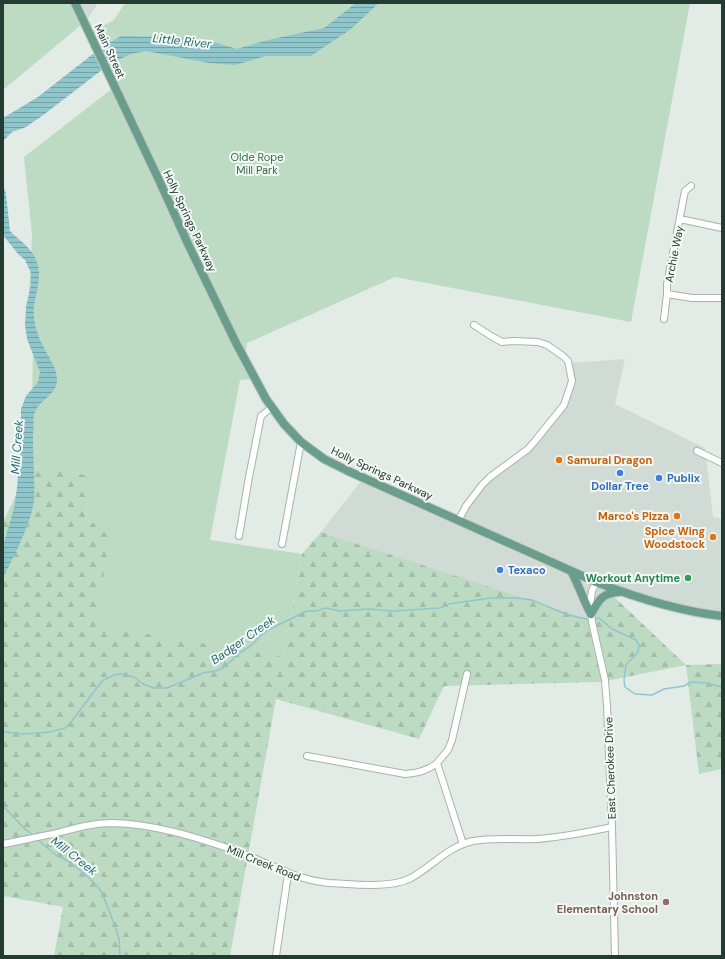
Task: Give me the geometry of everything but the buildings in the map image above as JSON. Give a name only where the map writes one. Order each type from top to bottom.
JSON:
[{"type":"main road","name":"Main Street","points":[[75,3],[124,108]]},
{"type":"main road","name":"Holly Springs Parkway","points":[[124,108],[237,345],[271,408],[301,442],[324,459],[341,468],[596,582],[622,592],[674,608],[722,616]]},
{"type":"main road","points":[[571,571],[580,588],[584,602],[591,614]]},
{"type":"main road","points":[[591,614],[600,598],[612,593],[622,592]]},
{"type":"street","name":"Archie Way","points":[[691,186],[685,191],[667,294],[692,298],[722,298]]},
{"type":"street","points":[[680,219],[722,228]]},
{"type":"street","points":[[664,319],[667,294]]},
{"type":"street","points":[[458,520],[466,506],[482,485],[490,477],[528,449],[543,431],[564,405],[572,381],[568,360],[547,346],[538,342],[502,342],[474,325]]},
{"type":"street","points":[[239,536],[261,416],[271,408]]},
{"type":"street","points":[[282,544],[301,442]]},
{"type":"street","points":[[698,452],[722,463]]},
{"type":"street","name":"East Cherokee Drive","points":[[596,582],[590,598],[591,614],[605,680],[608,706],[615,956]]},
{"type":"street","points":[[307,756],[405,774],[419,772],[430,768],[437,763],[448,750],[452,740],[467,674]]},
{"type":"street","points":[[437,763],[463,844]]},
{"type":"street","name":"Mill Creek Road","points":[[3,844],[97,824],[136,824],[169,831],[244,854],[288,874],[309,880],[328,883],[371,884],[396,883],[410,878],[422,871],[451,849],[463,844],[488,839],[559,837],[612,827]]},
{"type":"street","points":[[276,956],[288,874]]},
{"type":"shaded area","points":[[70,3],[98,3],[87,20]]},
{"type":"shaded area","points":[[625,359],[615,404],[705,448],[713,517],[722,519],[722,613],[613,589],[589,620],[321,532],[361,481],[455,522],[465,505],[547,429],[570,393],[570,363]]},
{"type":"green space","points":[[3,3],[70,3],[87,20],[3,90]]},
{"type":"green space","name":"Olde Rope Mill Park","points":[[125,3],[690,3],[631,322],[395,277],[247,343],[244,362],[252,379],[240,380],[210,540],[302,554],[283,657],[95,625],[112,526],[85,521],[92,476],[31,465],[33,347],[27,336],[32,235],[24,157],[118,84],[93,31],[114,20]]},
{"type":"green space","points":[[31,465],[92,476],[85,521],[112,526],[283,657],[302,554],[321,532],[588,619],[610,593],[686,665],[601,682],[444,686],[419,739],[276,699],[230,956],[54,956],[63,907],[3,896],[3,522]]},
{"type":"green space","points":[[722,664],[722,769],[699,774],[686,665]]},
{"type":"water","name":"Little River","points":[[356,3],[379,3],[351,29],[311,56],[266,56],[235,65],[209,63],[146,51],[131,54],[111,63],[42,116],[26,127],[12,132],[3,141],[3,118],[38,97],[98,50],[121,36],[175,37],[217,43],[237,49],[268,40],[324,28]]},
{"type":"water","points":[[3,184],[6,194],[10,231],[31,251],[37,262],[39,278],[34,308],[34,318],[40,339],[55,368],[57,378],[54,389],[39,405],[34,415],[34,500],[22,540],[3,578],[3,546],[14,508],[17,488],[21,444],[21,409],[26,396],[38,382],[40,372],[27,339],[25,325],[26,307],[31,284],[31,273],[25,260],[18,254],[3,235]]},
{"type":"waterway","name":"Badger Creek","points":[[3,732],[23,734],[39,733],[65,728],[102,681],[114,675],[121,674],[134,677],[143,684],[154,688],[167,688],[203,673],[223,668],[241,652],[252,645],[261,635],[307,611],[317,611],[325,608],[340,611],[369,609],[393,611],[440,608],[449,604],[490,598],[517,598],[532,600],[568,615],[587,619]]},
{"type":"waterway","name":"Badger Creek","points":[[596,618],[599,618],[612,629],[636,640],[639,645],[638,652],[626,665],[624,680],[625,687],[635,694],[652,695],[664,689],[684,686],[691,682],[706,683],[722,687]]},
{"type":"waterway","name":"Mill Creek","points":[[3,806],[24,828],[34,836]]},
{"type":"waterway","name":"Mill Creek","points":[[38,840],[56,855],[68,861],[86,875],[98,887],[102,893],[115,926],[119,939],[120,956]]},
{"type":"place","name":"Samurai Dragon","points":[[559,460]]},
{"type":"place","name":"Dollar Tree","points":[[620,473]]},
{"type":"place","name":"Publix","points":[[659,478]]},
{"type":"place","name":"Marco's Pizza","points":[[677,516]]},
{"type":"place","name":"Spice Wing Woodstock","points":[[713,537]]},
{"type":"place","name":"Texaco","points":[[500,570]]},
{"type":"place","name":"Workout Anytime","points":[[688,578]]},
{"type":"place","name":"Johnston Elementary School","points":[[666,902]]}]
